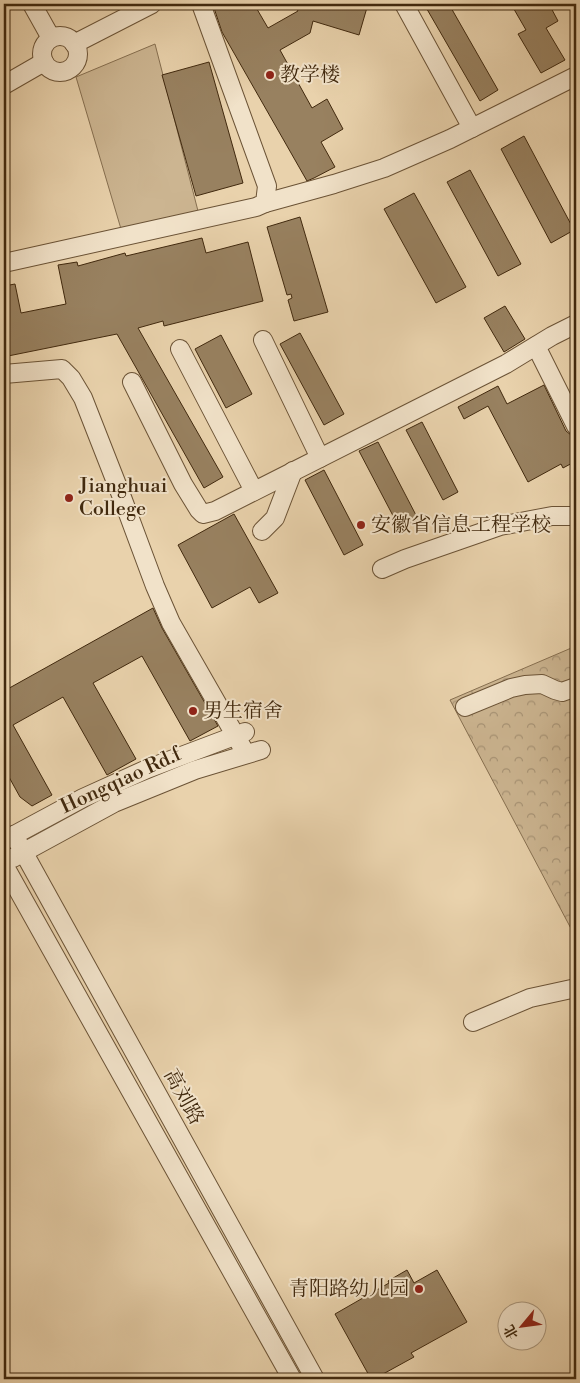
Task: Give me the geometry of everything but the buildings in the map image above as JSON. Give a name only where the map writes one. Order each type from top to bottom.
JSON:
[{"type":"street","points":[[32,4],[51,38]]},
{"type":"street","points":[[74,44],[152,4]]},
{"type":"street","points":[[201,4],[267,186],[266,203]]},
{"type":"street","points":[[404,4],[472,128]]},
{"type":"street","points":[[65,37],[74,44],[77,49],[76,61],[68,69],[57,71],[51,69],[44,62],[42,49],[51,38],[65,37]]},
{"type":"street","points":[[4,85],[44,62]]},
{"type":"street","points":[[4,262],[256,207],[384,168],[472,128],[576,76]]},
{"type":"street","points":[[132,382],[183,484],[199,510],[204,514],[215,511],[506,364],[576,324]]},
{"type":"street","points":[[263,340],[320,458]]},
{"type":"street","points":[[536,346],[576,426]]},
{"type":"street","points":[[180,349],[254,491]]},
{"type":"street","points":[[4,374],[62,369],[71,378],[86,406],[124,500],[154,586],[171,623],[241,734],[147,769],[83,798],[9,838]]},
{"type":"street","points":[[262,531],[275,518],[293,471]]},
{"type":"street","points":[[382,569],[405,559],[500,526],[552,516],[576,516]]},
{"type":"street","points":[[465,707],[511,688],[525,685],[542,684],[562,692],[576,686]]},
{"type":"street","name":"Hongqiao Rd.f","points":[[4,864],[114,803],[195,770],[254,752],[241,734]]},
{"type":"street","name":"高刘路","points":[[9,838],[24,852],[315,1379]]},
{"type":"street","points":[[4,864],[292,1379]]},
{"type":"street","points":[[473,1022],[530,998],[576,988]]},
{"type":"green space","points":[[155,44],[198,211],[121,229],[76,77]]},
{"type":"green space","points":[[576,646],[576,938],[450,700]]},
{"type":"place","name":"教学楼","points":[[270,75]]},
{"type":"place","name":"Jianghuai College","points":[[69,498]]},
{"type":"place","name":"安徽省信息工程学校","points":[[361,525]]},
{"type":"place","name":"男生宿舍","points":[[193,711]]},
{"type":"place","name":"青阳路幼儿园","points":[[419,1289]]}]
